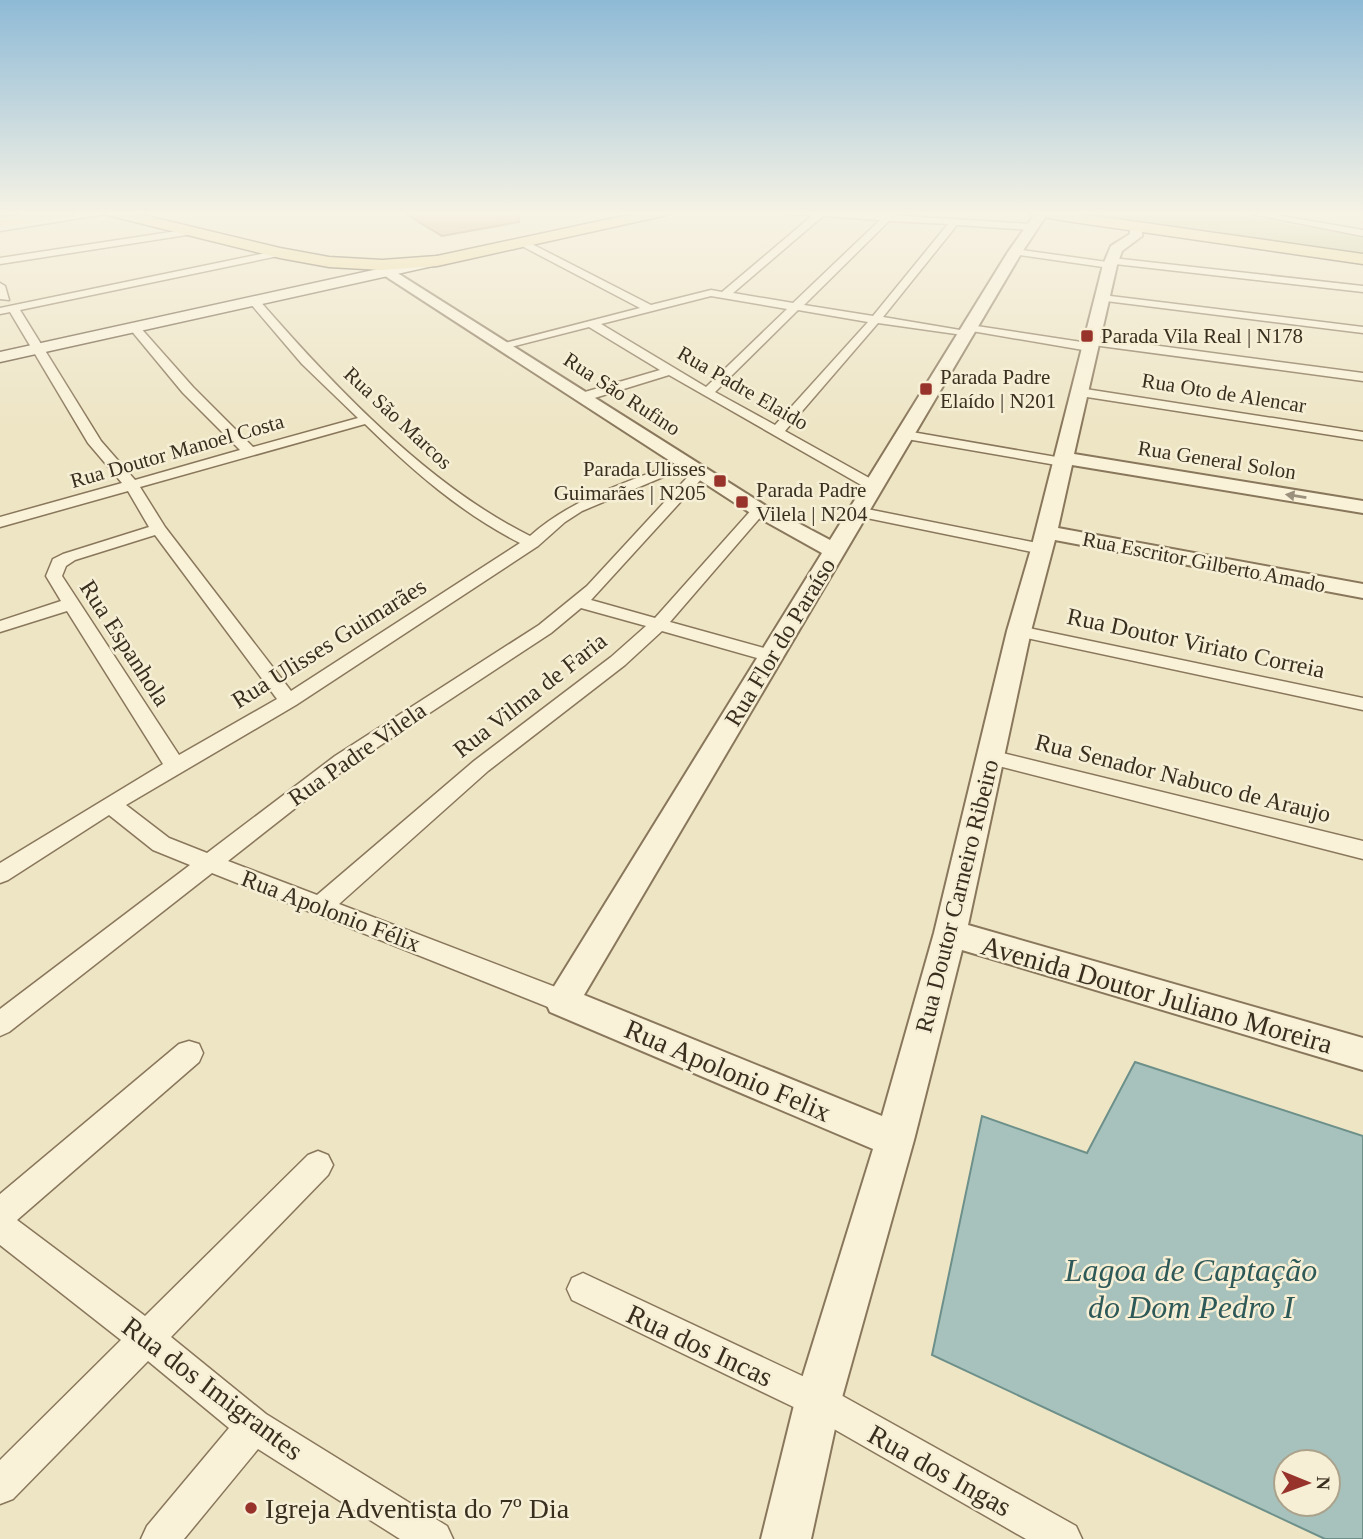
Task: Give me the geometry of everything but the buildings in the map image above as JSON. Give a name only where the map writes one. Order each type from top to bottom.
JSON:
[{"type":"main road","points":[[0,357],[337,283]]},
{"type":"main road","points":[[1345,283],[1363,287]]},
{"type":"street","points":[[0,286],[2,298],[100,283]]},
{"type":"street","points":[[0,311],[138,283]]},
{"type":"street","name":"Rua São Rufino","points":[[403,283],[759,510],[835,551]]},
{"type":"street","points":[[600,283],[649,308]]},
{"type":"street","points":[[720,294],[734,283]]},
{"type":"street","points":[[707,393],[821,283]]},
{"type":"street","points":[[776,432],[905,283]]},
{"type":"street","name":"Rua Flor do Paraíso","points":[[562,1001],[997,283]]},
{"type":"street","name":"Rua Doutor Carneiro Ribeiro","points":[[786,1539],[818,1401],[895,1140],[950,933],[1019,631],[1044,541],[1105,283]]},
{"type":"street","points":[[1335,283],[1363,287]]},
{"type":"street","points":[[503,345],[649,308],[720,294],[968,331],[1363,377]]},
{"type":"street","points":[[1102,298],[1363,330]]},
{"type":"street","name":"Rua São Marcos","points":[[254,301],[306,361],[365,420],[458,501],[488,521],[532,543]]},
{"type":"street","points":[[13,308],[95,443],[131,484],[158,529],[289,701]]},
{"type":"street","name":"Rua Padre Elaido","points":[[591,323],[707,393],[875,487]]},
{"type":"street","points":[[134,327],[188,390],[250,452]]},
{"type":"street","points":[[583,397],[669,371]]},
{"type":"street","name":"Rua Oto de Alencar","points":[[1079,392],[1363,436]]},
{"type":"street","name":"Rua Doutor Manoel Costa","points":[[0,522],[365,420]]},
{"type":"street","name":"Rua General Solon","points":[[906,435],[1363,507]]},
{"type":"street","name":"Rua Ulisses Guimarães","points":[[0,874],[110,804],[289,701],[532,543],[559,519],[577,508],[694,468]]},
{"type":"street","name":"Rua Padre Vilela","points":[[0,1024],[342,761],[545,629],[579,602],[593,590],[694,468]]},
{"type":"street","name":"Rua Vilma de Faria","points":[[319,907],[481,766],[618,661],[658,625],[759,510]]},
{"type":"street","points":[[858,512],[1044,541]]},
{"type":"street","name":"Rua Espanhola","points":[[158,529],[69,557],[59,563],[54,576],[175,766]]},
{"type":"street","name":"Rua Escritor Gilberto Amado","points":[[1044,541],[1363,591]]},
{"type":"street","points":[[579,602],[771,656]]},
{"type":"street","points":[[0,627],[70,604]]},
{"type":"street","name":"Rua Doutor Viriato Correia","points":[[1019,631],[1363,704]]},
{"type":"street","name":"Rua Senador Nabuco de Araujo","points":[[990,757],[1363,850]]},
{"type":"street","name":"Rua Apolonio Félix","points":[[110,804],[161,844],[562,1001]]},
{"type":"street","name":"Avenida Doutor Juliano Moreira","points":[[950,933],[1363,1054]]},
{"type":"street","name":"Rua Apolonio Felix","points":[[562,1001],[895,1140]]},
{"type":"street","points":[[0,1214],[189,1053]]},
{"type":"street","points":[[0,1486],[318,1165]]},
{"type":"street","name":"Rua dos Imigrantes","points":[[0,1226],[146,1338],[254,1426],[434,1539]]},
{"type":"street","name":"Rua dos Incas","points":[[583,1289],[818,1401]]},
{"type":"street","name":"Rua dos Ingas","points":[[818,1401],[1063,1539]]},
{"type":"street","points":[[160,1539],[254,1426]]},
{"type":"water","name":"Lagoa de Captação do Dom Pedro I","points":[[1135,1062],[1363,1136],[1363,1539],[1325,1539],[1280,1518],[1342,1518],[1342,1448],[1272,1448],[1272,1514],[932,1355],[982,1116],[1087,1153]]},
{"type":"place","name":"Parada Vila Real | N178","points":[[1087,336]]},
{"type":"place","name":"Parada Padre Elaído | N201","points":[[926,389]]},
{"type":"place","name":"Parada Ulisses Guimarães | N205","points":[[720,481]]},
{"type":"place","name":"Parada Padre Vilela | N204","points":[[742,502]]},
{"type":"place","name":"Igreja Adventista do 7º Dia","points":[[251,1508]]}]
